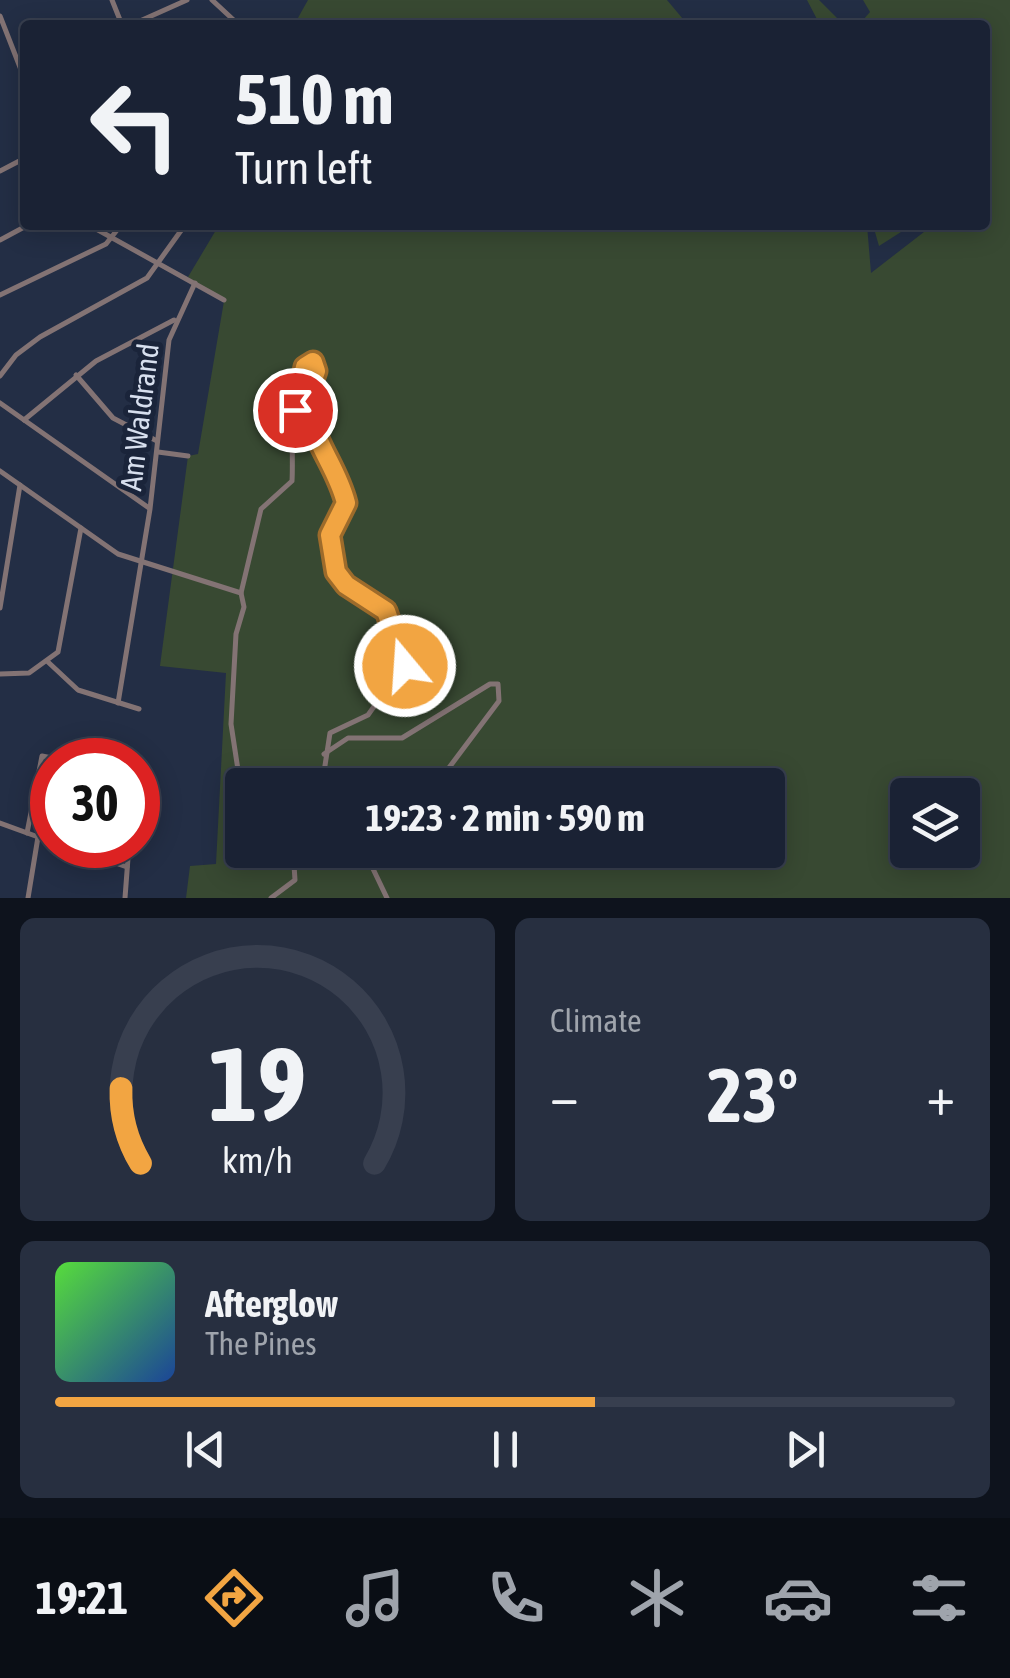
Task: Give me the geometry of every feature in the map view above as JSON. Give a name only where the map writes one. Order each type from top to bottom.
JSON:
[{"type":"street","points":[[142,20],[188,0]]},
{"type":"street","points":[[212,0],[234,20]]},
{"type":"street","points":[[0,16],[20,67]]},
{"type":"street","points":[[98,230],[224,300]]},
{"type":"street","points":[[0,294],[113,237],[117,230]]},
{"type":"street","points":[[0,376],[16,354],[40,337],[132,288],[160,262],[182,230]]},
{"type":"street","name":"Am Waldrand","points":[[118,703],[150,510],[170,340],[175,320],[195,283]]},
{"type":"street","points":[[24,420],[76,375],[122,346],[175,320]]},
{"type":"street","points":[[161,329],[170,340]]},
{"type":"street","points":[[238,768],[231,724],[236,634],[244,607],[241,593],[262,507],[292,481],[290,442],[298,391],[305,367],[313,362],[316,371],[310,392],[314,434],[346,503],[330,535],[335,569],[346,585],[386,611],[405,663],[370,713],[332,730],[323,768]]},
{"type":"street","points":[[76,375],[113,418],[158,441]]},
{"type":"street","points":[[0,404],[150,510]]},
{"type":"street","points":[[158,452],[188,456]]},
{"type":"street","points":[[0,470],[114,552],[241,593]]},
{"type":"street","points":[[0,608],[3,570],[20,485]]},
{"type":"street","points":[[0,674],[23,674],[48,662],[62,644],[81,528]]},
{"type":"street","points":[[48,662],[78,690],[139,709]]},
{"type":"street","points":[[324,754],[346,739],[402,738],[490,684],[498,684],[498,704],[449,768]]},
{"type":"street","points":[[27,833],[30,818]]},
{"type":"street","points":[[0,824],[30,834]]},
{"type":"street","points":[[28,898],[33,868]]},
{"type":"street","points":[[126,898],[127,868]]},
{"type":"street","points":[[271,898],[295,880],[294,868]]},
{"type":"street","points":[[372,868],[386,898]]},
{"type":"green space","points":[[308,0],[667,0],[684,20],[297,20]]},
{"type":"green space","points":[[807,0],[819,0],[837,18],[863,20],[817,20]]},
{"type":"green space","points":[[863,0],[1010,0],[1010,898],[186,898],[190,866],[216,864],[226,673],[160,666],[188,456],[198,454],[224,301],[188,277],[216,230],[867,230],[871,273],[927,230],[990,230],[990,20],[863,20],[870,12]]},
{"type":"green space","points":[[874,230],[904,230],[879,246]]},
{"type":"route","points":[[295,410],[305,367],[313,362],[316,371],[310,392],[314,434],[346,503],[330,535],[335,569],[346,585],[386,611],[405,666]]}]
